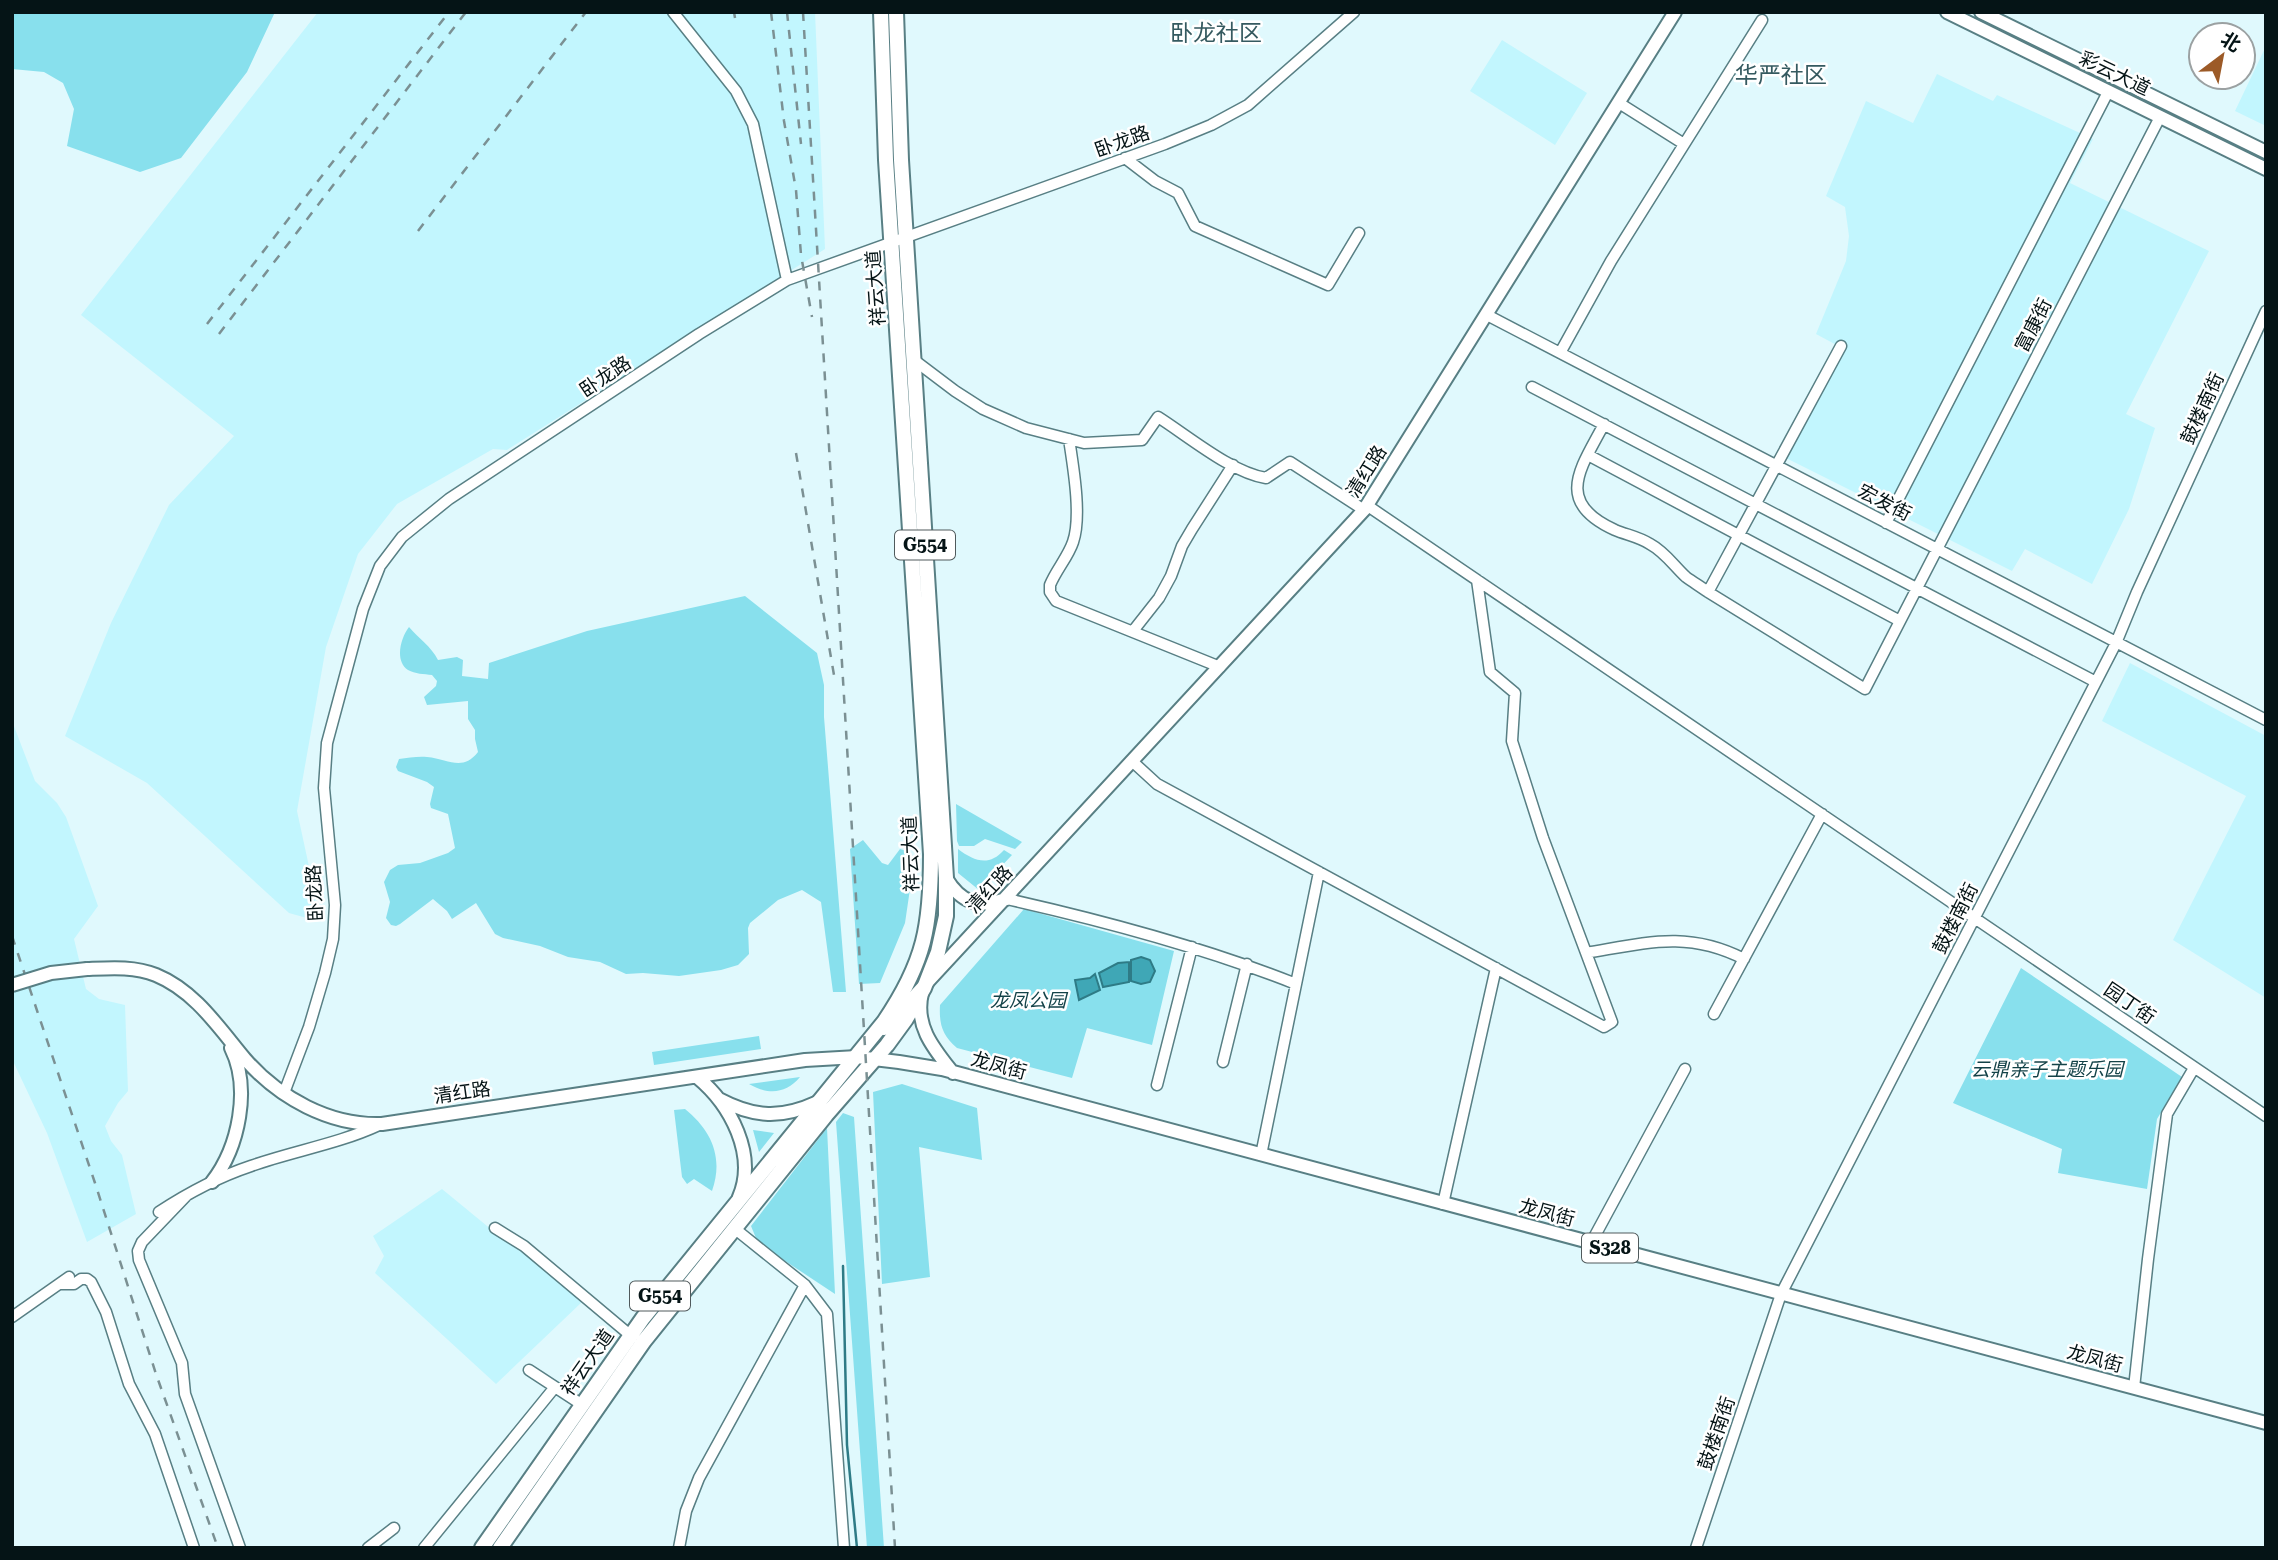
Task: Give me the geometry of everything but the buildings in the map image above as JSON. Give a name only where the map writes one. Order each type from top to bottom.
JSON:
[{"type":"highway","name":"祥云大道","points":[[482,1548],[630,1335],[884,1023],[906,987],[923,947],[931,901],[931,854],[891,243],[881,12]]},
{"type":"highway","name":"祥云大道","points":[[500,1548],[644,1340],[906,1019],[924,988],[945,924],[946,878],[906,237],[896,12]]},
{"type":"main road","name":"清红路","points":[[12,985],[51,973],[87,969],[130,969],[157,976],[190,997],[256,1071],[284,1093],[314,1110],[359,1124],[382,1124],[805,1060],[857,1057],[1007,899],[1366,508],[1675,12]]},
{"type":"main road","name":"彩云大道","points":[[1947,12],[2266,169]]},
{"type":"main road","name":"彩云大道","points":[[1981,12],[2266,152]]},
{"type":"main road","points":[[946,878],[957,892],[971,902],[988,905],[1007,899]]},
{"type":"main road","points":[[924,988],[920,1009],[924,1029],[934,1049],[954,1073]]},
{"type":"main road","points":[[212,1182],[223,1166],[230,1148],[242,1091],[237,1060],[221,1029]]},
{"type":"main road","name":"龙凤街","points":[[857,1057],[954,1073],[2266,1423]]},
{"type":"main road","points":[[697,1077],[718,1098],[734,1125],[744,1154],[745,1178],[737,1201]]},
{"type":"main road","points":[[718,1098],[748,1111],[772,1115],[795,1112],[818,1101]]},
{"type":"street","points":[[673,12],[736,91],[753,124],[787,280]]},
{"type":"street","name":"卧龙路","points":[[284,1093],[315,1009],[333,939],[334,895],[324,788],[327,743],[363,609],[384,559],[402,537],[441,505],[699,334],[787,280],[1211,125],[1248,105],[1354,12]]},
{"type":"street","points":[[1560,353],[1611,261],[1762,20]]},
{"type":"street","points":[[1886,523],[2108,92]]},
{"type":"street","points":[[1619,103],[1684,144]]},
{"type":"street","name":"富康街","points":[[1708,592],[1865,689],[2160,117]]},
{"type":"street","points":[[1125,158],[1155,181],[1178,193],[1195,226],[1328,285],[1359,233]]},
{"type":"street","name":"鼓楼南街","points":[[1696,1548],[1781,1294],[2116,643],[2266,311]]},
{"type":"street","name":"宏发街","points":[[1487,316],[2266,720]]},
{"type":"street","points":[[1604,424],[1579,473],[1577,487],[1589,513],[1603,524],[1657,548],[1685,576],[1708,592],[1841,346]]},
{"type":"street","points":[[914,360],[955,391],[983,408],[1026,428],[1084,443],[1142,440],[1158,417],[1233,465],[1187,538],[1159,598],[1133,631]]},
{"type":"street","points":[[1532,387],[2096,682]]},
{"type":"street","points":[[1069,439],[1074,472],[1074,541],[1055,573],[1050,592],[1056,601],[1220,667]]},
{"type":"street","points":[[1588,455],[1900,621]]},
{"type":"street","name":"园丁街","points":[[1233,465],[1266,478],[1290,462],[1366,508],[1477,580],[2266,1116]]},
{"type":"street","points":[[1133,762],[1157,784],[1604,1027],[1612,1022],[1543,838],[1512,741],[1515,693],[1490,673],[1477,580]]},
{"type":"street","points":[[1714,1014],[1822,814]]},
{"type":"street","points":[[1261,1155],[1319,872]]},
{"type":"street","points":[[1007,899],[1192,947],[1247,964],[1296,984]]},
{"type":"street","points":[[1586,953],[1664,940],[1702,942],[1723,948],[1744,959]]},
{"type":"street","points":[[1157,1085],[1192,947]]},
{"type":"street","points":[[1223,1062],[1247,964]]},
{"type":"street","points":[[1443,1204],[1496,968]]},
{"type":"street","points":[[2134,1388],[2167,1115],[2194,1068]]},
{"type":"street","points":[[1591,1243],[1685,1069]]},
{"type":"street","points":[[159,1212],[212,1182],[251,1166],[342,1140],[382,1124]]},
{"type":"street","points":[[187,1195],[142,1242],[138,1251],[139,1260],[183,1363],[185,1394],[240,1548]]},
{"type":"street","points":[[495,1228],[524,1246],[630,1335]]},
{"type":"street","points":[[734,1228],[805,1285],[827,1314],[844,1548]]},
{"type":"street","points":[[12,1317],[65,1281],[74,1284],[81,1279],[91,1282],[106,1312],[129,1384],[155,1434],[194,1548]]},
{"type":"street","points":[[679,1548],[687,1511],[699,1478],[805,1285]]},
{"type":"street","points":[[529,1370],[581,1404]]},
{"type":"street","points":[[424,1548],[555,1387]]},
{"type":"street","points":[[368,1548],[394,1528]]},
{"type":"shaded area","points":[[318,12],[815,12],[825,249],[507,450],[493,449],[397,504],[358,554],[326,647],[297,811],[321,922],[289,913],[147,783],[65,736],[111,623],[169,505],[234,436],[81,315]]},
{"type":"shaded area","points":[[1502,40],[1587,93],[1555,145],[1470,91]]},
{"type":"shaded area","points":[[2266,46],[2266,126],[2235,111],[2245,91],[2257,91],[2257,65]]},
{"type":"shaded area","points":[[1937,74],[1993,101],[1997,95],[2093,139],[2070,183],[2209,251],[2126,414],[2155,428],[2129,509],[2092,584],[2025,549],[2012,571],[1784,457],[1842,348],[1816,334],[1846,261],[1849,236],[1845,207],[1826,196],[1866,101],[1913,123]]},
{"type":"shaded area","points":[[2130,663],[2266,736],[2266,998],[2173,940],[2246,796],[2102,721]]},
{"type":"shaded area","points":[[12,721],[35,781],[57,803],[66,817],[98,906],[74,939],[86,989],[99,999],[125,1005],[128,1091],[105,1126],[111,1141],[122,1155],[136,1214],[87,1242],[47,1133],[12,1059]]},
{"type":"shaded area","points":[[1141,957],[1150,960],[1155,971],[1150,982],[1141,984],[1131,981],[1131,960]]},
{"type":"shaded area","points":[[1129,962],[1129,982],[1103,987],[1099,973],[1118,963]]},
{"type":"shaded area","points":[[1095,974],[1100,990],[1079,1000],[1075,980],[1090,978]]},
{"type":"shaded area","points":[[442,1189],[498,1235],[520,1248],[582,1302],[496,1384],[375,1273],[384,1256],[373,1236]]},
{"type":"green space","points":[[12,12],[275,12],[247,72],[181,158],[140,172],[67,146],[74,109],[63,83],[44,72],[12,69]]},
{"type":"green space","points":[[745,596],[817,653],[824,685],[824,717],[846,992],[833,992],[821,902],[802,890],[778,900],[750,923],[749,954],[738,965],[679,976],[626,974],[600,962],[568,957],[540,946],[503,938],[495,934],[476,903],[452,919],[433,899],[400,924],[391,925],[386,918],[390,902],[384,882],[390,870],[398,865],[420,863],[455,848],[448,814],[431,808],[434,787],[398,771],[396,767],[399,759],[424,757],[461,763],[478,752],[475,730],[468,719],[468,701],[427,705],[424,697],[436,686],[437,681],[432,675],[408,670],[401,661],[400,649],[409,627],[438,660],[457,657],[463,660],[462,676],[488,679],[489,663],[587,631]]},
{"type":"green space","points":[[956,804],[1022,842],[1015,849],[985,839],[974,846],[959,846]]},
{"type":"green space","points":[[863,840],[882,863],[888,865],[900,849],[907,851],[910,889],[905,923],[880,983],[859,984],[850,849]]},
{"type":"green space","points":[[958,849],[981,860],[993,859],[1004,850],[1012,855],[979,890],[958,873]]},
{"type":"green space","name":"龙凤公园","points":[[1024,909],[1174,951],[1152,1045],[1087,1028],[1072,1078],[957,1048],[952,1043],[943,1029],[940,1005]]},
{"type":"green space","name":"云鼎亲子主题乐园","points":[[2021,968],[2182,1077],[2157,1119],[2147,1189],[2058,1173],[2062,1149],[1953,1103]]},
{"type":"green space","points":[[759,1036],[761,1049],[654,1065],[652,1052]]},
{"type":"green space","points":[[800,1077],[789,1087],[776,1091],[763,1090],[749,1084]]},
{"type":"green space","points":[[902,1084],[977,1108],[982,1160],[919,1147],[930,1277],[882,1284],[873,1092]]},
{"type":"green space","points":[[685,1109],[702,1126],[713,1145],[716,1167],[712,1191],[694,1179],[687,1184],[682,1177],[674,1110]]},
{"type":"green space","points":[[843,1113],[854,1117],[884,1548],[867,1548],[836,1122]]},
{"type":"green space","points":[[827,1128],[835,1294],[758,1243],[751,1226]]},
{"type":"green space","points":[[753,1130],[774,1133],[759,1152]]},
{"type":"waterway","points":[[843,1266],[847,1445],[857,1548]]},
{"type":"railway","points":[[207,324],[449,12]]},
{"type":"railway","points":[[219,334],[466,12]]},
{"type":"railway","points":[[418,231],[586,12]]},
{"type":"railway","points":[[734,12],[735,18]]},
{"type":"railway","points":[[771,12],[784,121],[796,190],[801,255],[812,317]]},
{"type":"railway","points":[[787,12],[801,144]]},
{"type":"railway","points":[[803,12],[895,1548]]},
{"type":"railway","points":[[796,453],[835,681]]},
{"type":"railway","points":[[12,936],[156,1374],[218,1548]]},
{"type":"district","name":"卧龙社区","points":[[1216,33]]},
{"type":"district","name":"华严社区","points":[[1781,75]]}]
